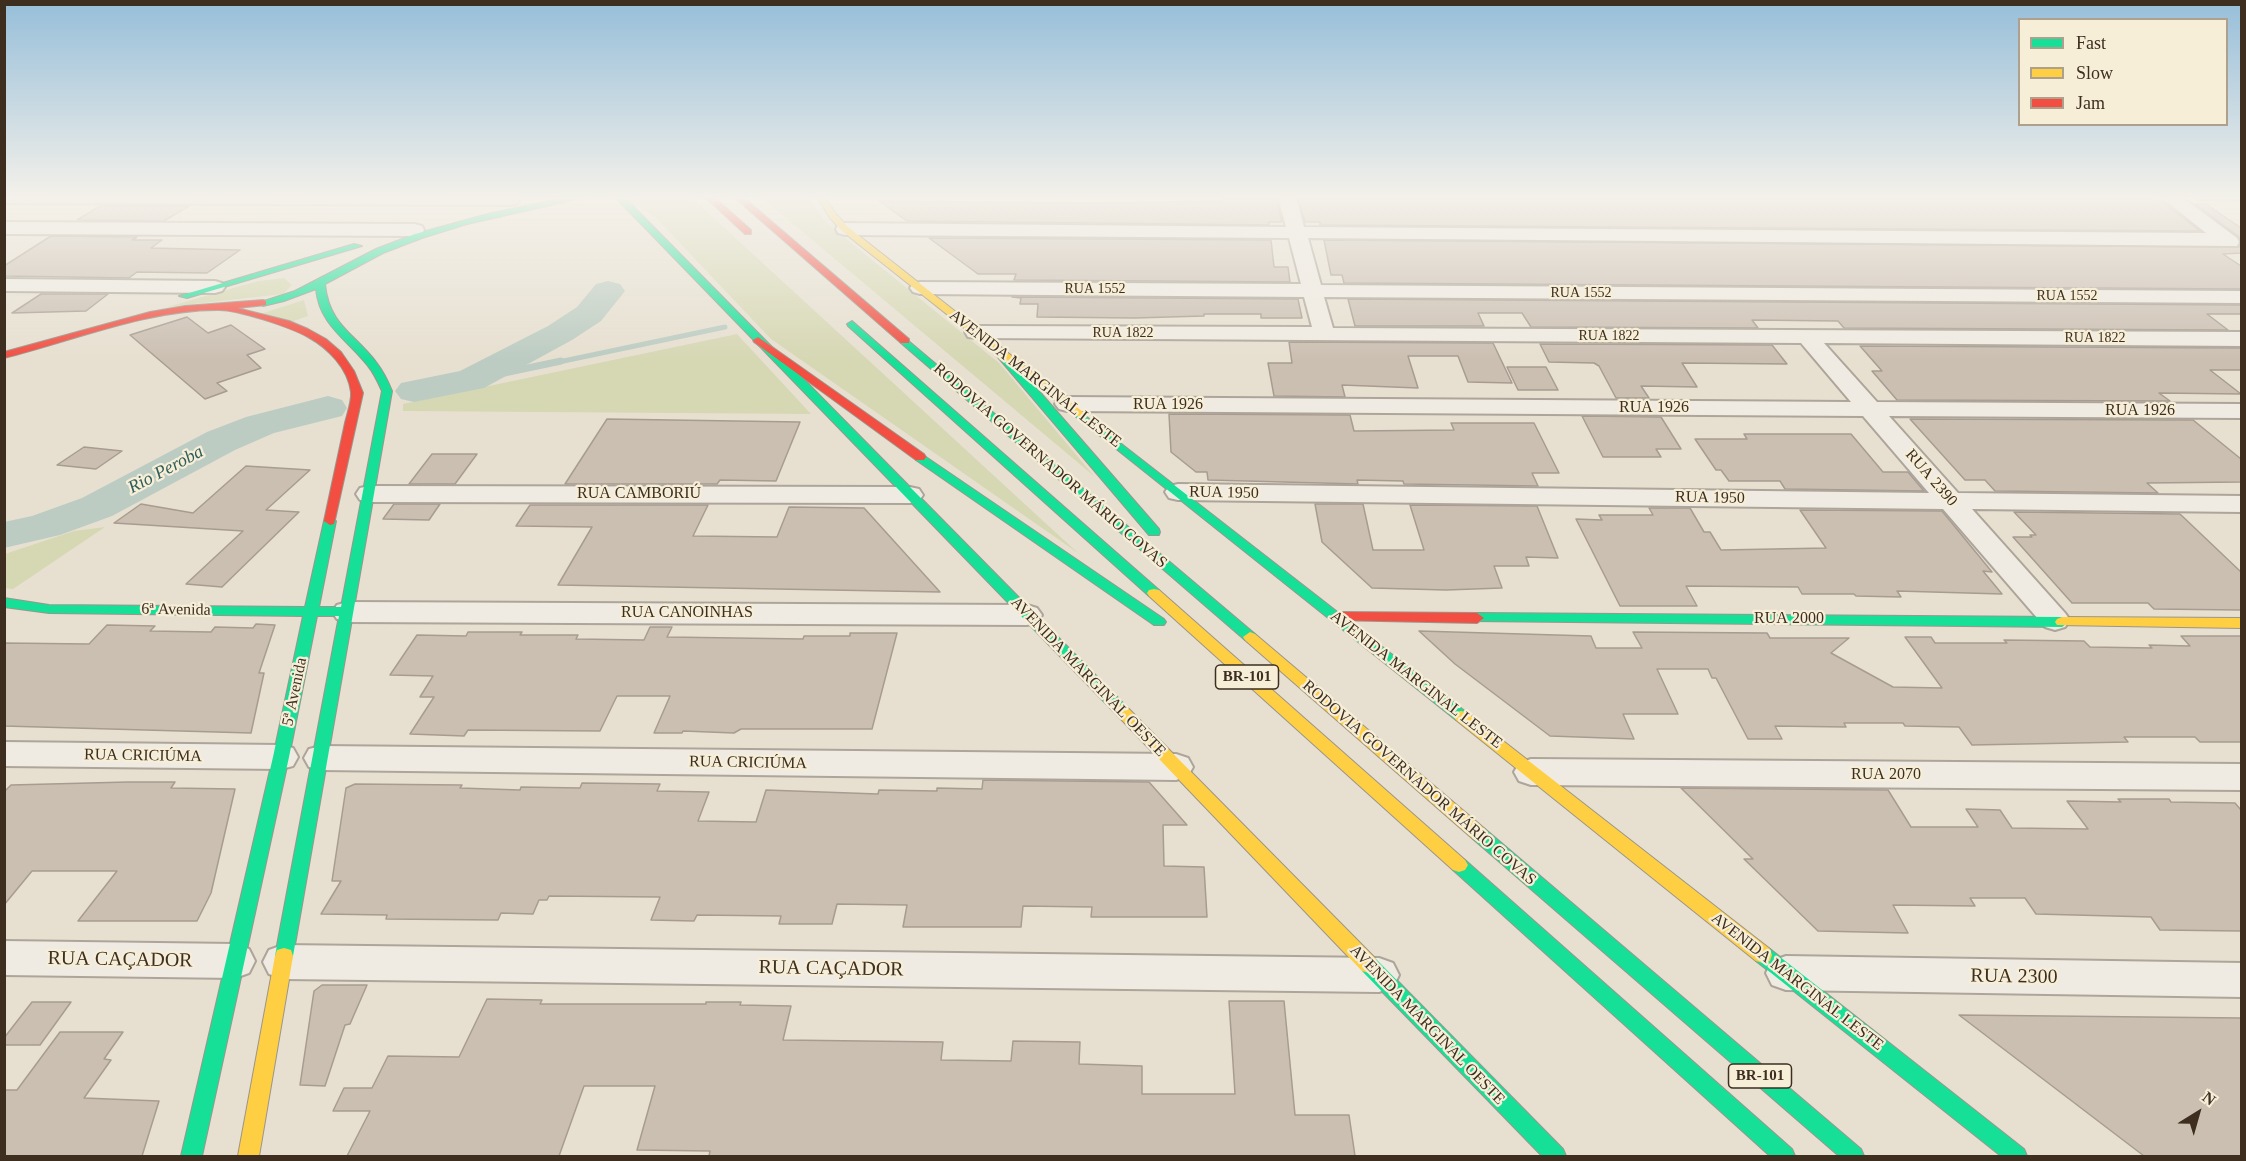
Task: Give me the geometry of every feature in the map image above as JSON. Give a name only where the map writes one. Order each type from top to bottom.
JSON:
[{"type":"main road","points":[[4,350],[340,251]]},
{"type":"main road","points":[[4,356],[146,315],[285,299],[310,289],[320,281],[378,251]]},
{"type":"main road","name":"AVENIDA MARGINAL OESTE","points":[[672,251],[1556,1156]]},
{"type":"main road","name":"RODOVIA GOVERNADOR MÁRIO COVAS","points":[[801,251],[1854,1156]]},
{"type":"main road","name":"AVENIDA MARGINAL LESTE","points":[[874,251],[2017,1156]]},
{"type":"main road","points":[[248,1156],[387,391],[372,360],[327,315],[320,281],[316,276],[302,271],[262,273]]},
{"type":"main road","name":"5ª Avenida","points":[[191,1156],[281,758],[357,393],[354,379],[343,360],[307,330],[222,307]]},
{"type":"main road","name":"RODOVIA GOVERNADOR MÁRIO COVAS","points":[[843,317],[1785,1156]]},
{"type":"main road","points":[[759,340],[875,426],[1262,691]]},
{"type":"main road","points":[[995,347],[1131,507],[1163,541]]},
{"type":"main road","points":[[1179,557],[1273,657]]},
{"type":"main road","name":"6ª Avenida","points":[[4,602],[49,609],[347,612]]},
{"type":"main road","name":"RUA 2000","points":[[1336,617],[2241,622]]},
{"type":"street","points":[[1302,251],[1324,334]]},
{"type":"street","points":[[4,285],[215,287]]},
{"type":"street","name":"RUA 1552","points":[[920,288],[2241,297]]},
{"type":"street","name":"RUA 1822","points":[[976,332],[2241,339]]},
{"type":"street","name":"RUA 2390","points":[[1808,337],[2055,620]]},
{"type":"street","name":"RUA 1926","points":[[1067,404],[2241,411]]},
{"type":"street","name":"RUA 1950","points":[[1178,492],[2241,504]]},
{"type":"street","name":"RUA CAMBORIÚ","points":[[369,494],[910,495]]},
{"type":"street","name":"RUA CANOINHAS","points":[[347,612],[1027,615]]},
{"type":"street","name":"RUA CRICIÚMA","points":[[4,754],[281,758]]},
{"type":"street","name":"RUA CRICIÚMA","points":[[321,758],[1176,767]]},
{"type":"street","name":"RUA 2070","points":[[1531,772],[2241,777]]},
{"type":"street","name":"RUA CAÇADOR","points":[[4,958],[235,961]]},
{"type":"street","name":"RUA CAÇADOR","points":[[283,962],[1379,975]]},
{"type":"street","name":"RUA 2300","points":[[1786,973],[2241,980]]},
{"type":"green space","points":[[687,251],[750,251],[1078,553],[771,339]]},
{"type":"green space","points":[[826,251],[861,251],[999,363],[1094,476]]},
{"type":"green space","points":[[284,278],[292,285],[283,294],[167,307],[258,281]]},
{"type":"green space","points":[[304,300],[308,316],[291,322],[260,314]]},
{"type":"green space","points":[[737,334],[811,414],[403,411],[403,404]]},
{"type":"green space","points":[[105,527],[13,589],[5,588],[5,554],[74,531]]},
{"type":"building","points":[[27,251],[238,251],[207,273],[137,272],[129,278],[4,276],[4,266]]},
{"type":"building","points":[[947,251],[1272,251],[1274,267],[1288,267],[1290,282],[1014,280],[1016,274],[978,274]]},
{"type":"building","points":[[1326,251],[2241,251],[2223,254],[2241,266],[2241,289],[1344,283],[1342,275],[1331,275]]},
{"type":"building","points":[[41,294],[108,294],[86,311],[12,313]]},
{"type":"building","points":[[1012,297],[1298,299],[1302,318],[1261,318],[1261,314],[1204,314],[1204,316],[1135,318],[1037,317],[1038,304],[1020,304],[1021,298]]},
{"type":"building","points":[[1348,299],[2241,305],[2241,314],[2207,314],[2228,330],[1844,328],[1838,321],[1752,320],[1758,328],[1531,327],[1522,313],[1478,313],[1484,326],[1355,326]]},
{"type":"building","points":[[187,317],[208,333],[231,325],[265,349],[247,355],[261,368],[217,383],[227,391],[205,399],[130,335]]},
{"type":"building","points":[[1289,342],[1493,343],[1512,383],[1468,382],[1458,356],[1408,356],[1418,388],[1342,385],[1345,397],[1274,396],[1268,363],[1292,363]]},
{"type":"building","points":[[1540,344],[1772,345],[1787,364],[1682,363],[1697,387],[1641,386],[1649,398],[1616,398],[1599,366],[1594,363],[1549,362]]},
{"type":"building","points":[[1860,346],[2241,348],[2241,370],[2210,370],[2241,394],[2159,393],[2170,401],[1897,400],[1872,371],[1882,371]]},
{"type":"building","points":[[1507,367],[1546,367],[1558,390],[1518,390]]},
{"type":"building","points":[[1169,414],[1350,415],[1354,431],[1454,430],[1451,423],[1534,423],[1559,473],[1532,473],[1538,486],[1404,484],[1403,481],[1357,480],[1358,484],[1208,480],[1207,472],[1196,472],[1171,452]]},
{"type":"building","points":[[1582,416],[1661,417],[1681,449],[1656,449],[1661,457],[1603,457]]},
{"type":"building","points":[[607,419],[800,422],[776,481],[720,480],[717,484],[565,484]]},
{"type":"building","points":[[1910,419],[2193,420],[2241,459],[2241,482],[2147,483],[2158,493],[1995,491],[1985,480],[1965,480]]},
{"type":"building","points":[[1744,434],[1851,434],[1883,472],[1908,472],[1924,491],[1785,489],[1780,481],[1729,481],[1721,470],[1716,470],[1695,439],[1747,439]]},
{"type":"building","points":[[84,447],[122,451],[96,469],[57,465]]},
{"type":"building","points":[[432,454],[477,454],[455,484],[409,484]]},
{"type":"building","points":[[246,466],[310,470],[266,510],[299,512],[222,587],[186,584],[243,531],[114,523],[141,504],[193,513]]},
{"type":"building","points":[[394,504],[440,504],[429,520],[383,519]]},
{"type":"building","points":[[1315,504],[1363,504],[1373,550],[1424,550],[1410,505],[1537,506],[1558,558],[1526,557],[1529,566],[1494,566],[1502,588],[1446,590],[1372,588],[1322,542]]},
{"type":"building","points":[[530,505],[708,505],[693,536],[777,537],[789,507],[864,508],[940,592],[558,585],[592,527],[516,526]]},
{"type":"building","points":[[1649,508],[1690,508],[1704,532],[1710,532],[1721,550],[1826,548],[1800,510],[1942,511],[1992,572],[1983,571],[2002,594],[1897,591],[1901,597],[1856,596],[1854,594],[1802,594],[1798,587],[1686,586],[1697,606],[1620,606],[1576,519],[1602,520],[1599,515],[1653,515]]},
{"type":"building","points":[[2014,512],[2180,514],[2241,572],[2241,610],[2154,609],[2148,603],[2072,603],[2013,537],[2036,535]]},
{"type":"building","points":[[256,624],[275,625],[259,673],[264,673],[251,733],[4,726],[4,643],[89,644],[107,625],[155,626],[150,631],[211,632],[215,627],[253,628]]},
{"type":"building","points":[[650,627],[672,627],[667,637],[803,639],[804,636],[850,636],[850,633],[897,633],[872,729],[741,729],[734,733],[683,731],[682,733],[654,733],[670,696],[617,696],[600,731],[468,730],[464,736],[410,734],[434,697],[420,697],[433,676],[390,675],[417,635],[466,636],[468,632],[522,632],[520,635],[578,635],[576,639],[644,640]]},
{"type":"building","points":[[1419,631],[1591,636],[1596,648],[1642,648],[1633,632],[1767,633],[1770,638],[1849,638],[1831,653],[1893,687],[1942,688],[1905,637],[1931,637],[1935,643],[2007,643],[2004,640],[2084,641],[2090,647],[2152,648],[2149,645],[2190,646],[2181,636],[2241,636],[2241,742],[2200,742],[2195,737],[2124,737],[2128,742],[1972,745],[1959,727],[1905,726],[1903,723],[1844,723],[1846,727],[1775,726],[1782,739],[1748,739],[1716,678],[1712,678],[1708,669],[1657,669],[1678,714],[1623,714],[1634,739],[1550,736],[1455,664]]},
{"type":"building","points":[[983,780],[1149,782],[1187,825],[1163,825],[1164,866],[1204,867],[1207,917],[1091,917],[1092,907],[1023,906],[1021,927],[903,927],[907,905],[837,904],[832,924],[779,924],[781,916],[697,915],[694,921],[651,920],[660,897],[549,896],[547,900],[539,900],[533,914],[501,913],[498,920],[386,919],[387,915],[321,914],[341,881],[332,881],[346,788],[355,784],[462,785],[460,788],[520,790],[521,787],[580,788],[582,783],[660,784],[657,791],[709,792],[698,821],[756,822],[766,790],[878,794],[879,790],[982,789]]},
{"type":"building","points":[[175,782],[171,788],[235,789],[211,893],[197,921],[78,921],[117,871],[32,871],[4,905],[4,792],[11,785]]},
{"type":"building","points":[[1681,788],[1888,790],[1911,827],[1978,827],[1966,809],[2000,810],[2012,828],[2088,829],[2067,801],[2121,802],[2118,799],[2169,799],[2171,802],[2235,803],[2241,810],[2241,931],[2160,930],[2151,917],[2036,914],[2025,898],[1970,898],[1975,906],[1893,905],[1908,933],[1818,931],[1744,859],[1753,859]]},
{"type":"building","points":[[322,985],[367,985],[350,1024],[345,1025],[325,1086],[300,1085],[314,991]]},
{"type":"building","points":[[487,999],[542,1000],[540,1004],[741,1002],[740,1005],[791,1006],[783,1040],[943,1042],[941,1060],[1011,1061],[1013,1041],[1080,1042],[1079,1064],[1142,1066],[1142,1094],[1235,1094],[1229,1001],[1284,1001],[1295,1115],[1349,1115],[1355,1156],[709,1156],[710,1151],[637,1150],[655,1086],[584,1086],[559,1156],[347,1156],[370,1111],[333,1111],[344,1088],[372,1088],[388,1056],[459,1057]]},
{"type":"building","points":[[32,1002],[71,1002],[40,1045],[4,1045],[4,1038]]},
{"type":"building","points":[[1959,1015],[2241,1018],[2241,1156],[2144,1156]]},
{"type":"building","points":[[60,1032],[123,1032],[104,1059],[111,1060],[84,1098],[159,1101],[142,1156],[4,1156],[4,1090],[17,1090]]},
{"type":"waterway","name":"Rio Peroba","points":[[414,391],[471,380],[560,333],[589,314],[608,291]]},
{"type":"waterway","points":[[554,363],[725,327]]},
{"type":"waterway","points":[[471,380],[561,361]]},
{"type":"waterway","name":"Rio Peroba","points":[[4,535],[44,526],[97,507],[221,441],[260,425],[328,408]]},
{"type":"traffic: fast","points":[[184,296],[339,251]]},
{"type":"traffic: fast","points":[[263,303],[315,286],[379,251]]},
{"type":"traffic: fast","points":[[672,251],[1121,710]]},
{"type":"traffic: fast","points":[[284,956],[387,391],[373,365],[331,320],[323,302],[320,281]]},
{"type":"traffic: fast","points":[[852,324],[1154,593]]},
{"type":"traffic: fast","points":[[905,341],[1250,637]]},
{"type":"traffic: fast","points":[[995,347],[1154,532]]},
{"type":"traffic: fast","points":[[1079,414],[1461,716]]},
{"type":"traffic: fast","points":[[920,457],[1159,622]]},
{"type":"traffic: fast","points":[[191,1156],[281,757],[330,521]]},
{"type":"traffic: fast","points":[[4,602],[49,609],[347,612]]},
{"type":"traffic: fast","points":[[1477,618],[2062,622]]},
{"type":"traffic: fast","points":[[1479,834],[1854,1156]]},
{"type":"traffic: fast","points":[[1459,865],[1785,1156]]},
{"type":"traffic: fast","points":[[1763,955],[2017,1156]]},
{"type":"traffic: fast","points":[[1369,965],[1556,1156]]},
{"type":"traffic: slow","points":[[873,251],[1079,414]]},
{"type":"traffic: slow","points":[[1154,593],[1459,865]]},
{"type":"traffic: slow","points":[[2062,622],[2242,623]]},
{"type":"traffic: slow","points":[[1250,637],[1479,834]]},
{"type":"traffic: slow","points":[[1121,710],[1369,965]]},
{"type":"traffic: slow","points":[[1461,716],[1763,955]]},
{"type":"traffic: slow","points":[[248,1156],[284,956]]},
{"type":"traffic: jam","points":[[801,251],[905,341]]},
{"type":"traffic: jam","points":[[4,355],[150,315],[185,309],[263,303]]},
{"type":"traffic: jam","points":[[222,307],[285,323],[304,331],[322,341],[337,354],[349,371],[357,393],[330,521]]},
{"type":"traffic: jam","points":[[758,340],[920,457]]},
{"type":"traffic: jam","points":[[1336,617],[1477,618]]}]
